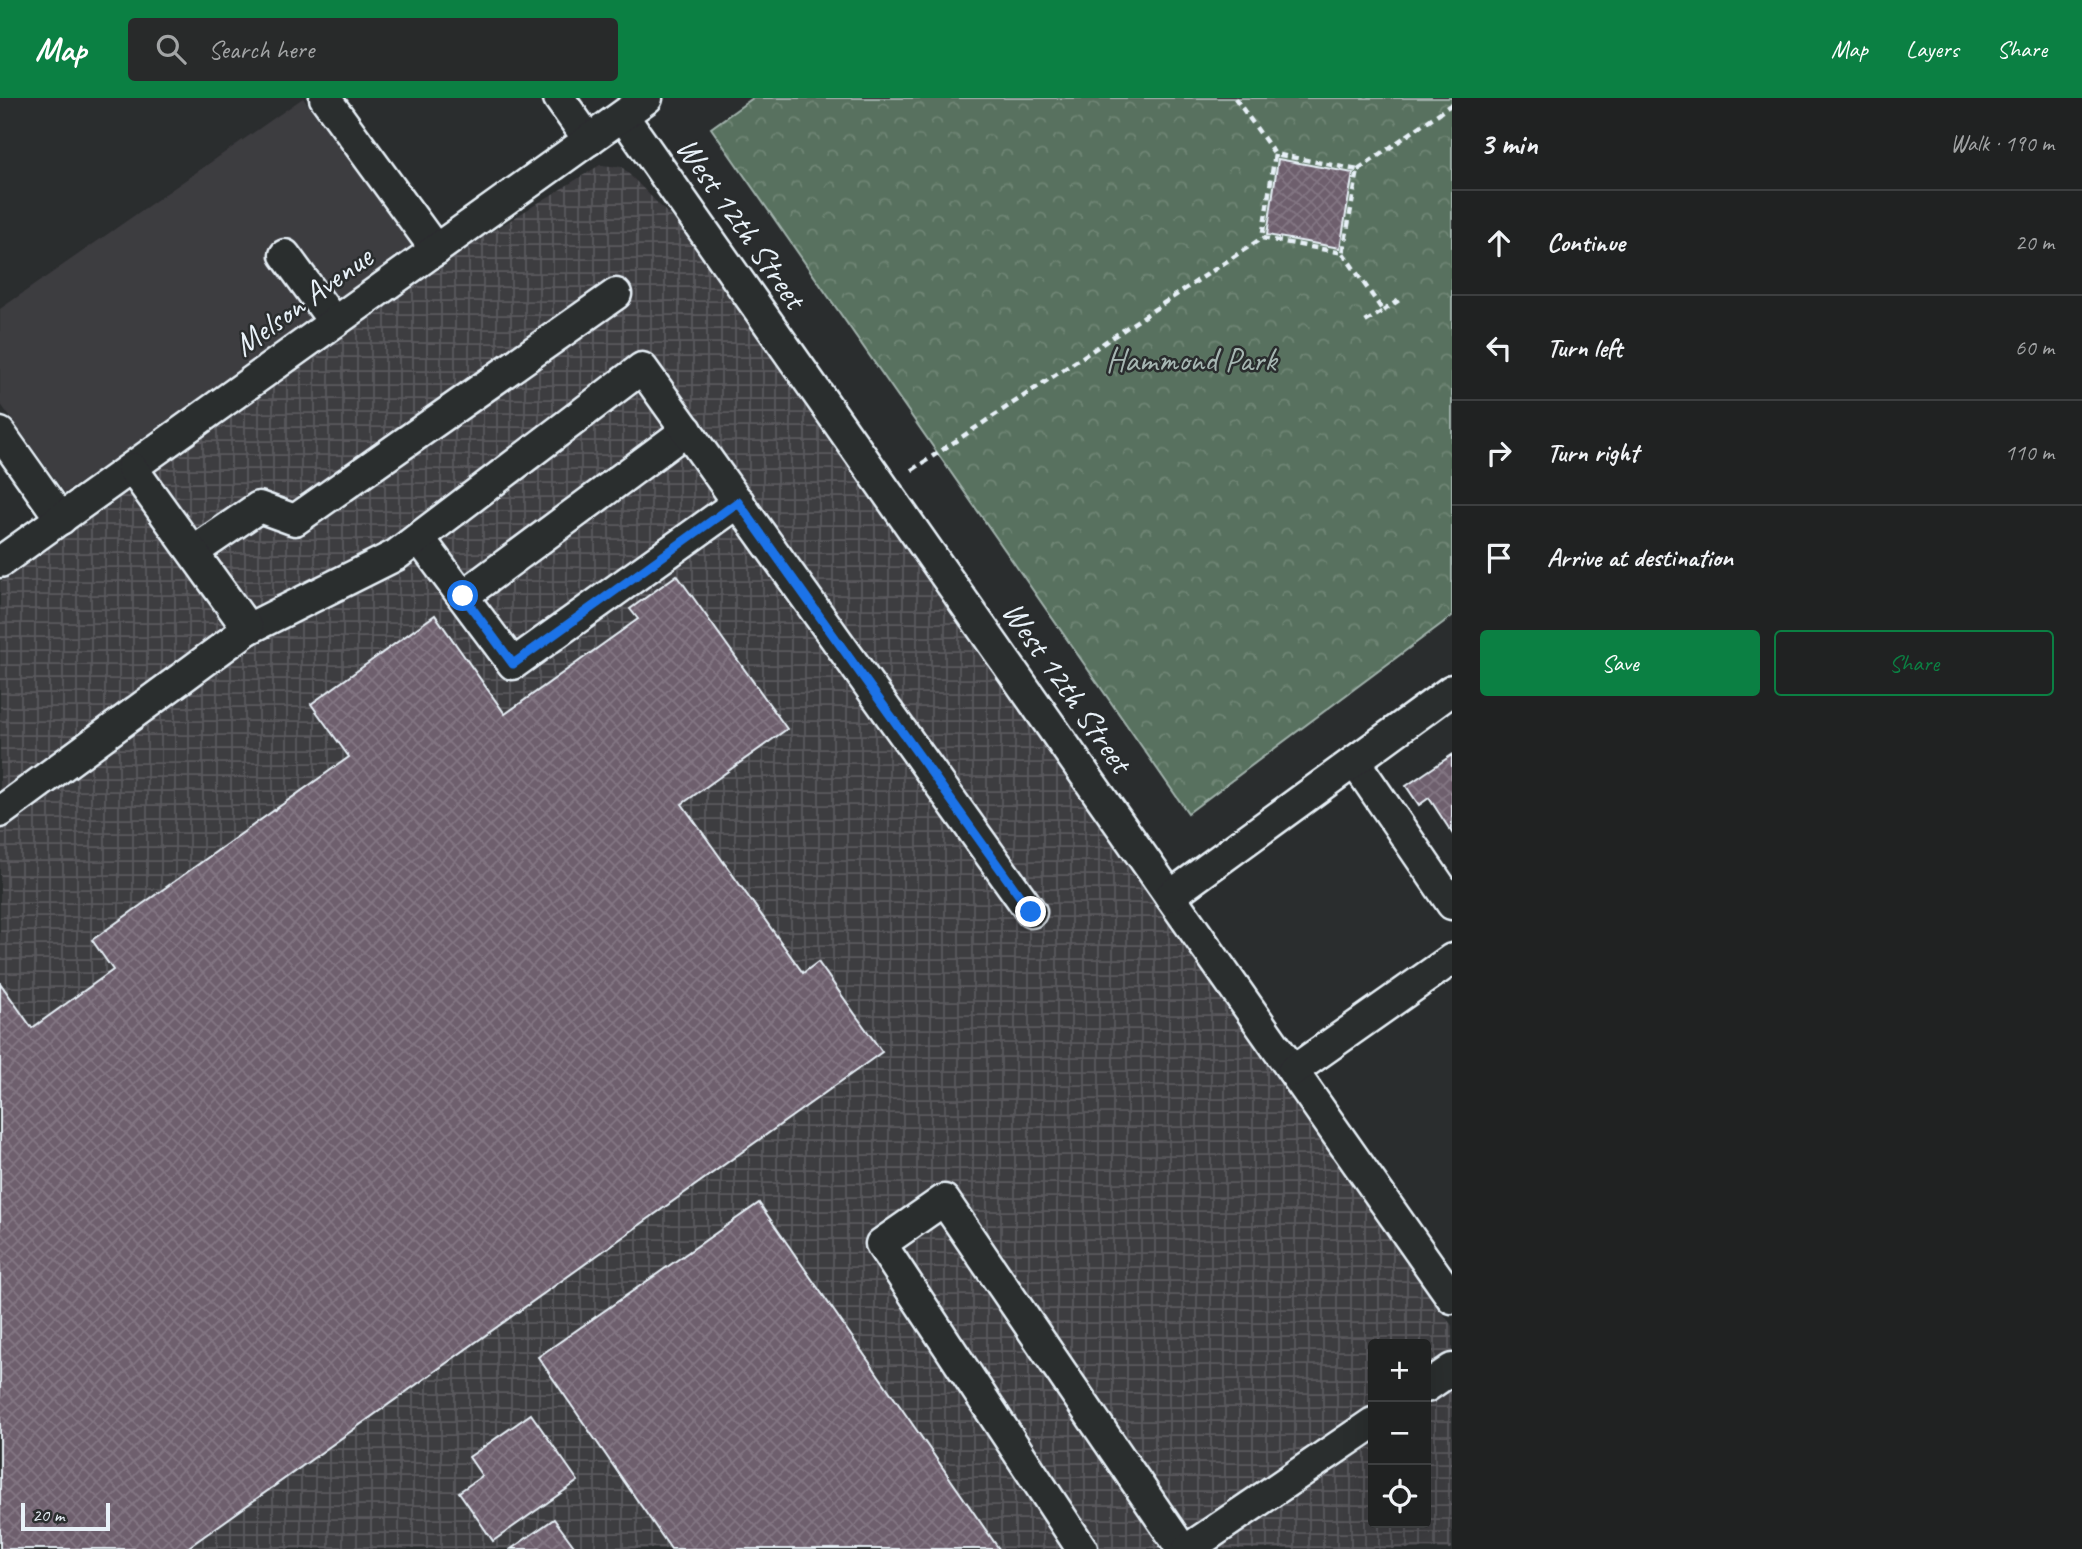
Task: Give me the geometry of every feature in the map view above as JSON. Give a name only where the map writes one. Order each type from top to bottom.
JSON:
[{"type":"street","points":[[325,98],[436,250]]},
{"type":"street","points":[[559,98],[589,140]]},
{"type":"street","name":"Melson Avenue","points":[[0,562],[647,98]]},
{"type":"street","name":"West 12th Street","points":[[623,116],[1452,1298]]},
{"type":"street","points":[[285,255],[334,322]]},
{"type":"street","points":[[193,552],[259,507],[295,520],[616,295]]},
{"type":"street","points":[[0,812],[248,629],[396,555],[642,368],[1031,912]]},
{"type":"street","points":[[463,596],[687,430]]},
{"type":"street","points":[[0,433],[61,519]]},
{"type":"street","points":[[132,468],[248,629]]},
{"type":"street","points":[[419,538],[513,664],[738,502]]},
{"type":"street","points":[[1170,896],[1452,690]]},
{"type":"street","points":[[1355,762],[1452,904]]},
{"type":"street","points":[[1293,1071],[1452,959]]},
{"type":"street","points":[[1082,1549],[881,1244],[944,1200],[1182,1549]]},
{"type":"street","points":[[1431,1384],[1452,1369]]},
{"type":"street","points":[[1188,1549],[1368,1426]]},
{"type":"path","points":[[1235,98],[1275,154],[1358,170]]},
{"type":"path","points":[[1383,311],[1343,253],[1358,170],[1452,104]]},
{"type":"path","points":[[1262,238],[1275,154]]},
{"type":"path","points":[[912,470],[1262,238],[1343,253]]},
{"type":"path","points":[[1362,324],[1402,298]]},
{"type":"shaded area","points":[[303,98],[415,250],[65,493],[0,403],[0,309]]},
{"type":"shaded area","points":[[600,165],[622,167],[682,228],[1452,1326],[1452,1549],[0,1549],[0,582],[452,256]]},
{"type":"green space","name":"Hammond Park","points":[[753,98],[1452,98],[1452,616],[1188,813],[711,128]]},
{"type":"building","points":[[1278,159],[1353,173],[1340,248],[1267,235]]},
{"type":"building","points":[[677,575],[787,729],[682,804],[803,973],[818,962],[882,1052],[186,1549],[0,1549],[0,983],[32,1028],[113,970],[92,940],[349,757],[311,704],[435,615],[505,714],[638,619],[630,609]]},
{"type":"building","points":[[1452,755],[1452,833],[1429,798],[1419,805],[1406,786]]},
{"type":"building","points":[[759,1203],[999,1549],[671,1549],[538,1357]]},
{"type":"building","points":[[531,1414],[578,1481],[493,1541],[459,1492],[482,1476],[469,1457]]},
{"type":"building","points":[[554,1519],[576,1549],[511,1549]]},
{"type":"route","points":[[463,596],[513,664],[738,502],[1031,912]]}]
